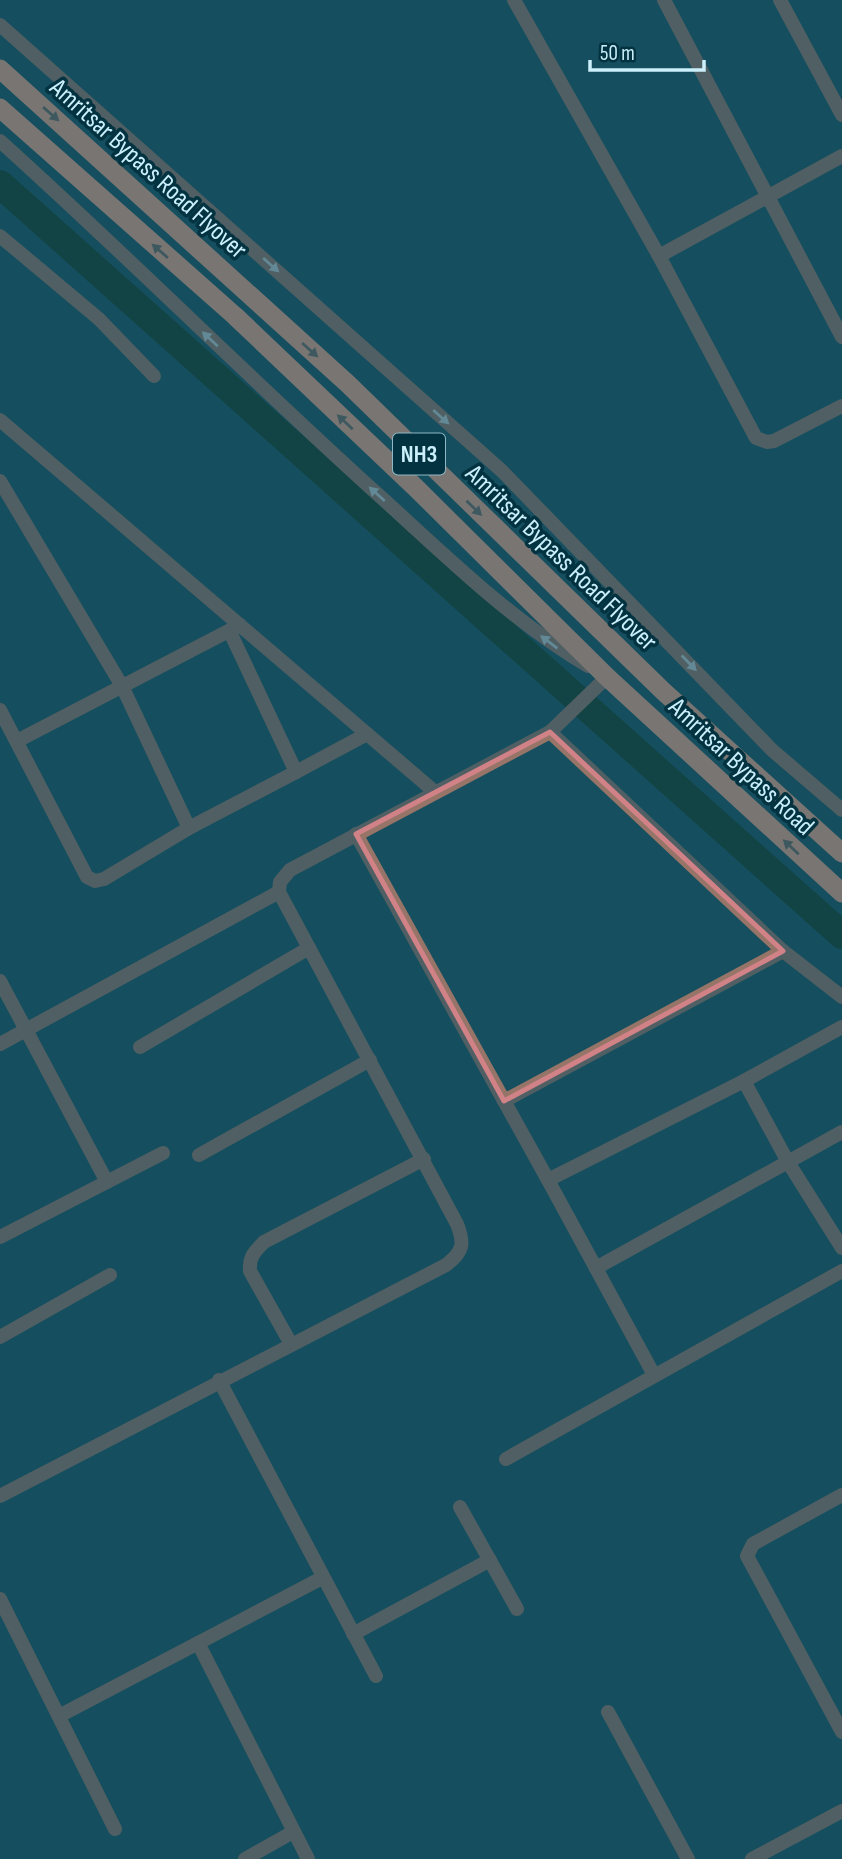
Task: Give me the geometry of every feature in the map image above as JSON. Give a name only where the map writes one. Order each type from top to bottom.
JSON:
[{"type":"highway","name":"Amritsar Bypass Road Flyover","points":[[0,69],[348,384],[654,682],[837,849]]},
{"type":"highway","name":"Amritsar Bypass Road Flyover","points":[[0,108],[234,317],[607,677]]},
{"type":"highway","name":"Amritsar Bypass Road","points":[[607,677],[842,892]]},
{"type":"street","points":[[514,0],[659,257],[756,438],[774,441],[842,406]]},
{"type":"street","points":[[664,0],[842,337]]},
{"type":"street","points":[[780,0],[842,115]]},
{"type":"street","points":[[0,25],[502,471],[772,750],[842,810]]},
{"type":"street","points":[[0,141],[361,480],[499,604],[561,650],[607,677],[550,733],[290,870],[279,882],[279,892],[424,1159],[462,1235],[460,1255],[446,1265],[219,1380],[0,1496]]},
{"type":"street","points":[[659,257],[842,156]]},
{"type":"street","points":[[0,236],[99,319],[154,376]]},
{"type":"street","points":[[0,420],[235,629],[435,792]]},
{"type":"street","points":[[0,481],[122,686],[189,828]]},
{"type":"street","points":[[18,741],[235,629]]},
{"type":"street","points":[[235,629],[296,772]]},
{"type":"street","points":[[0,710],[90,879],[104,879],[189,828],[367,734]]},
{"type":"street","points":[[550,733],[783,951],[842,997]]},
{"type":"street","points":[[356,834],[654,1374]]},
{"type":"street","points":[[0,1044],[279,892]]},
{"type":"street","points":[[140,1047],[309,948]]},
{"type":"street","points":[[504,1101],[783,951]]},
{"type":"street","points":[[0,981],[107,1182]]},
{"type":"street","points":[[548,1180],[744,1082],[842,1027]]},
{"type":"street","points":[[200,1155],[370,1060]]},
{"type":"street","points":[[744,1082],[788,1162],[842,1248]]},
{"type":"street","points":[[596,1268],[842,1132]]},
{"type":"street","points":[[0,1237],[163,1153]]},
{"type":"street","points":[[291,1344],[250,1271],[249,1260],[254,1252],[264,1242],[424,1159]]},
{"type":"street","points":[[506,1459],[842,1271]]},
{"type":"street","points":[[0,1337],[110,1275]]},
{"type":"street","points":[[219,1380],[376,1676]]},
{"type":"street","points":[[842,1495],[758,1542],[749,1549],[747,1556],[842,1732]]},
{"type":"street","points":[[460,1507],[517,1609]]},
{"type":"street","points":[[354,1634],[490,1560]]},
{"type":"street","points":[[59,1716],[322,1578]]},
{"type":"street","points":[[0,1599],[114,1829]]},
{"type":"street","points":[[198,1643],[308,1859]]},
{"type":"street","points":[[608,1712],[688,1859]]},
{"type":"street","points":[[752,1859],[842,1811]]},
{"type":"street","points":[[245,1859],[293,1832]]},
{"type":"highlighted area","points":[[550,732],[783,951],[504,1101],[356,834]]},
{"type":"waterway","points":[[0,184],[842,935]]}]
